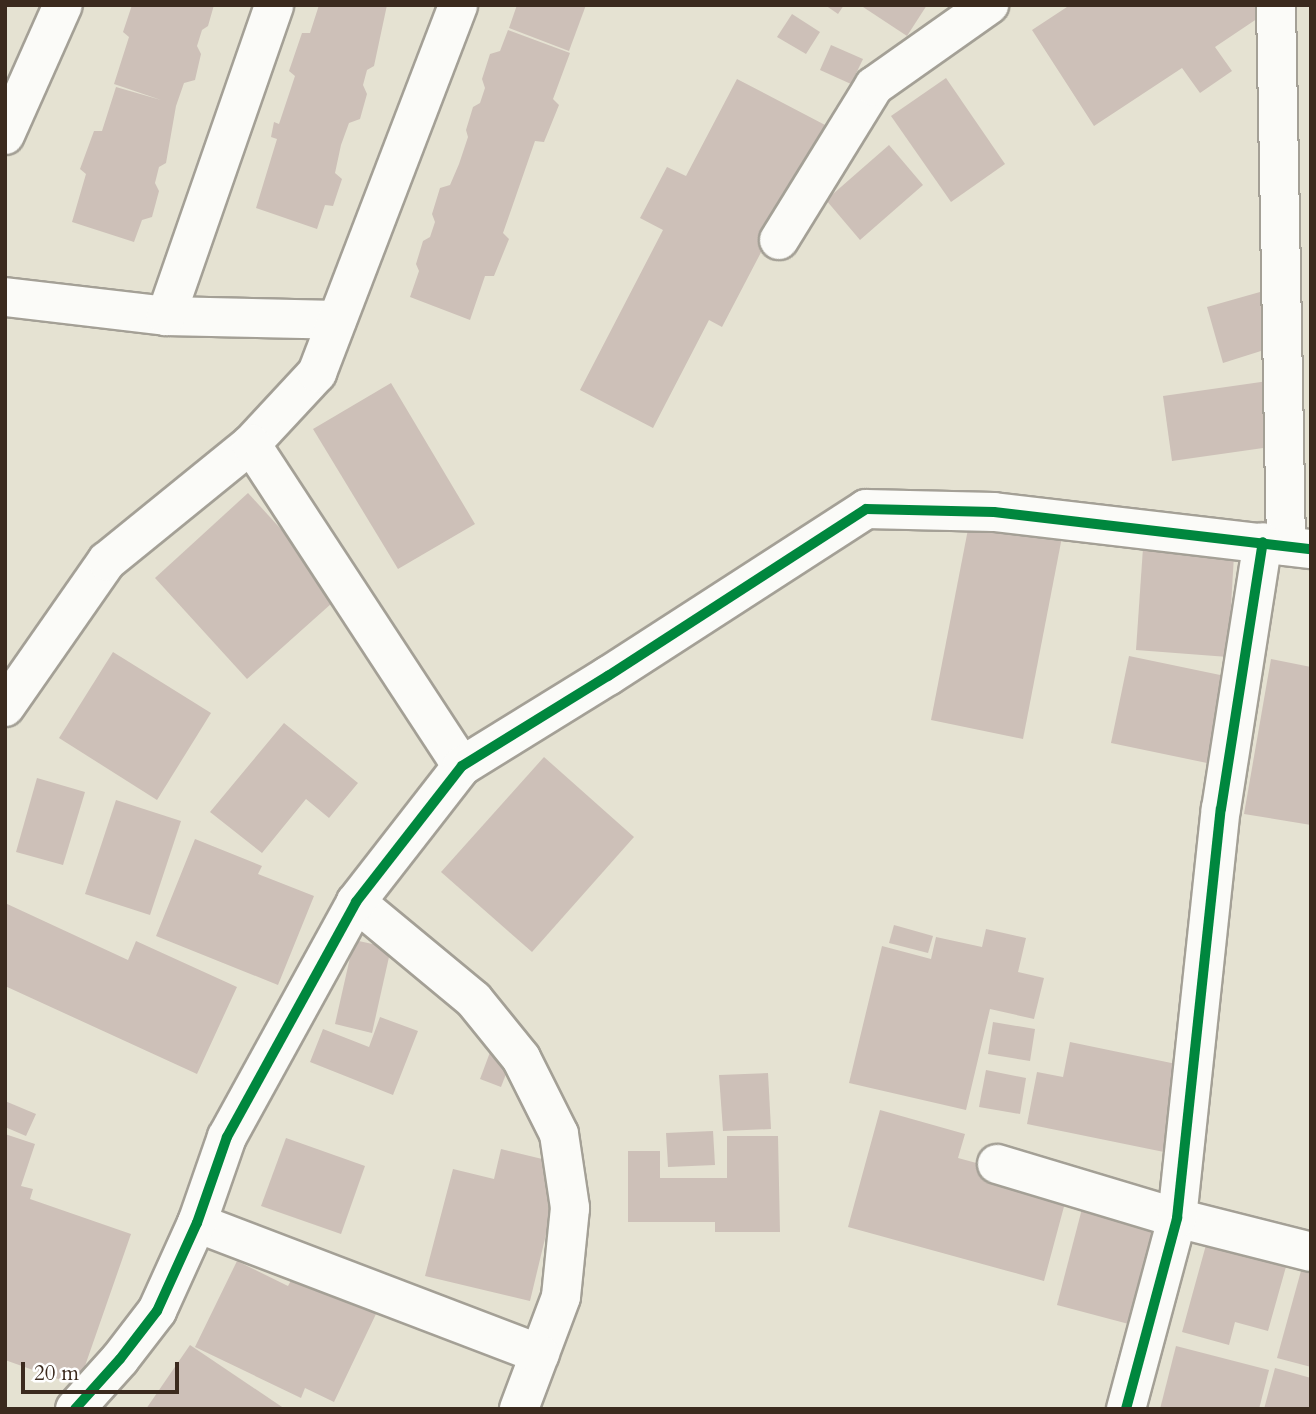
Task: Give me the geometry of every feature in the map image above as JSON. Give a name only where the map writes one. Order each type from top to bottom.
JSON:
[{"type":"street","points":[[5,135],[63,5]]},
{"type":"street","points":[[166,316],[274,5]]},
{"type":"street","points":[[5,707],[107,561],[251,444],[317,373],[458,5]]},
{"type":"street","points":[[779,240],[874,86],[989,5]]},
{"type":"street","points":[[1126,1409],[1177,1218],[1221,808],[1287,546],[1276,5]]},
{"type":"street","points":[[5,297],[166,316],[337,320]]},
{"type":"street","points":[[251,444],[461,766]]},
{"type":"street","points":[[75,1409],[120,1359],[157,1311],[197,1223],[227,1137],[356,902],[461,766],[608,676],[866,509],[994,512],[1287,546]]},
{"type":"street","points":[[356,902],[474,1000],[521,1058],[559,1134],[570,1208],[561,1297],[519,1409]]},
{"type":"street","points":[[997,1164],[1177,1218],[1311,1252]]},
{"type":"street","points":[[197,1223],[540,1354]]},
{"type":"building","points":[[132,5],[214,5],[208,26],[202,30],[197,46],[201,54],[195,80],[184,83],[176,106],[166,163],[159,167],[155,183],[159,191],[152,217],[142,220],[134,242],[72,222],[86,174],[80,169],[94,131],[102,131],[116,87],[161,100],[114,84],[129,37],[123,32]]},
{"type":"building","points":[[319,5],[387,5],[374,66],[367,70],[363,85],[367,94],[360,119],[349,123],[341,145],[335,173],[342,179],[333,206],[325,205],[317,229],[256,208],[277,139],[271,137],[274,122],[279,124],[295,76],[289,71],[302,33],[310,33]]},
{"type":"building","points":[[517,5],[586,5],[569,51],[509,28]]},
{"type":"building","points":[[825,5],[844,5],[838,14]]},
{"type":"building","points":[[860,5],[927,5],[907,36]]},
{"type":"building","points":[[1070,5],[1271,5],[1273,8],[1215,47],[1232,71],[1200,93],[1182,68],[1094,126],[1032,30]]},
{"type":"building","points":[[792,14],[820,32],[806,54],[777,37]]},
{"type":"building","points":[[508,30],[570,53],[553,99],[559,105],[544,142],[535,141],[503,233],[509,239],[494,276],[485,276],[470,320],[410,297],[419,271],[416,264],[423,241],[430,237],[435,222],[432,214],[440,188],[450,185],[468,137],[466,130],[473,107],[480,103],[485,88],[482,79],[490,54],[500,51]]},
{"type":"building","points":[[831,45],[863,59],[851,84],[820,70]]},
{"type":"building","points":[[946,78],[1005,164],[951,202],[891,116]]},
{"type":"building","points":[[737,79],[827,126],[722,327],[709,320],[653,428],[580,390],[663,230],[640,218],[667,167],[686,176]]},
{"type":"building","points":[[889,145],[923,185],[860,240],[826,200]]},
{"type":"building","points":[[1260,292],[1277,346],[1223,363],[1207,307]]},
{"type":"building","points":[[1268,381],[1278,446],[1172,461],[1163,396]]},
{"type":"building","points":[[391,383],[475,524],[398,569],[313,429]]},
{"type":"building","points":[[248,493],[341,595],[247,679],[155,578]]},
{"type":"building","points":[[970,519],[1062,537],[1023,739],[931,720]]},
{"type":"building","points":[[1143,548],[1234,555],[1228,657],[1136,650]]},
{"type":"building","points":[[113,652],[211,713],[157,800],[59,738]]},
{"type":"building","points":[[1129,656],[1225,676],[1207,763],[1111,743]]},
{"type":"building","points":[[1271,659],[1311,667],[1311,825],[1244,814]]},
{"type":"building","points":[[284,723],[358,783],[329,818],[306,799],[262,853],[210,812]]},
{"type":"building","points":[[544,757],[634,837],[532,952],[441,872]]},
{"type":"building","points":[[37,778],[85,792],[63,865],[16,852]]},
{"type":"building","points":[[116,800],[181,821],[150,915],[85,894]]},
{"type":"building","points":[[195,839],[262,866],[258,874],[314,896],[278,985],[156,936]]},
{"type":"building","points":[[5,903],[128,960],[136,941],[237,987],[197,1074],[5,986]]},
{"type":"building","points":[[894,925],[933,936],[928,953],[889,943]]},
{"type":"building","points":[[986,929],[1026,938],[1018,972],[1044,978],[1034,1019],[990,1009],[966,1110],[849,1083],[882,946],[931,959],[936,937],[982,947]]},
{"type":"building","points":[[354,940],[391,948],[372,1033],[335,1024]]},
{"type":"building","points":[[380,1017],[418,1031],[393,1095],[310,1062],[323,1029],[369,1047]]},
{"type":"building","points":[[993,1022],[1035,1029],[1030,1061],[988,1054]]},
{"type":"building","points":[[1070,1042],[1181,1065],[1164,1152],[1027,1124],[1037,1072],[1063,1077]]},
{"type":"building","points":[[492,1047],[513,1056],[501,1087],[480,1079]]},
{"type":"building","points":[[986,1070],[1026,1078],[1020,1114],[979,1107]]},
{"type":"building","points":[[768,1073],[771,1129],[723,1131],[719,1075]]},
{"type":"building","points":[[5,1101],[36,1114],[26,1136],[5,1127]]},
{"type":"building","points":[[880,1110],[965,1134],[958,1158],[1069,1188],[1044,1281],[848,1227]]},
{"type":"building","points":[[713,1131],[715,1165],[668,1167],[666,1133]]},
{"type":"building","points":[[5,1134],[35,1144],[21,1186],[33,1189],[30,1199],[131,1234],[78,1386],[5,1360]]},
{"type":"building","points":[[727,1136],[778,1136],[780,1232],[715,1232],[715,1222],[628,1222],[628,1151],[660,1151],[660,1178],[727,1178]]},
{"type":"building","points":[[286,1138],[365,1166],[341,1234],[261,1206]]},
{"type":"building","points":[[501,1149],[563,1164],[530,1301],[425,1276],[453,1169],[494,1179]]},
{"type":"building","points":[[1084,1201],[1168,1223],[1140,1327],[1057,1305]]},
{"type":"building","points":[[1209,1234],[1289,1256],[1268,1331],[1235,1322],[1229,1345],[1182,1332]]},
{"type":"building","points":[[1304,1260],[1311,1262],[1311,1367],[1277,1358]]},
{"type":"building","points":[[237,1261],[288,1286],[294,1275],[376,1314],[334,1402],[305,1388],[301,1398],[195,1347]]},
{"type":"building","points":[[190,1345],[285,1409],[146,1409]]},
{"type":"building","points":[[1176,1346],[1269,1370],[1259,1409],[1160,1409]]},
{"type":"building","points":[[1275,1368],[1311,1378],[1311,1409],[1264,1409]]},
{"type":"cycle path","points":[[75,1409],[120,1359],[157,1311],[197,1223],[227,1137],[356,902],[462,766],[608,676],[866,509],[994,512],[1311,549]]},
{"type":"cycle path","points":[[1126,1409],[1177,1218],[1221,809],[1263,542]]}]
